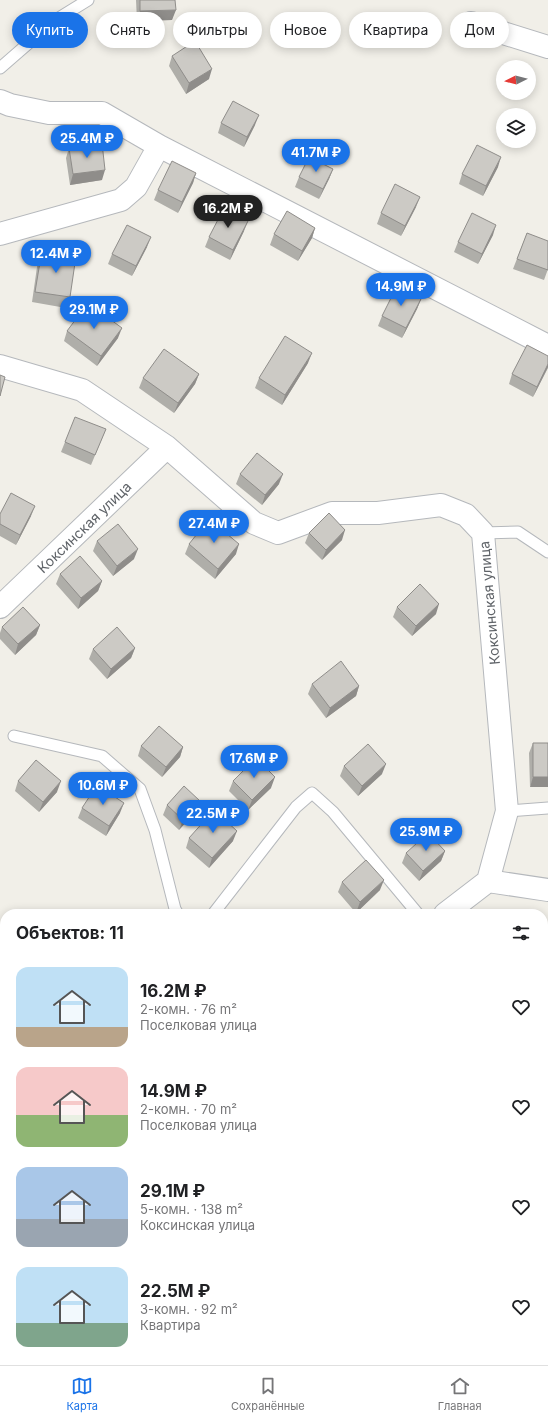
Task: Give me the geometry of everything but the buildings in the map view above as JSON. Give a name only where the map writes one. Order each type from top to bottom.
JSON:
[{"type":"street","points":[[509,35],[548,47]]},
{"type":"street","points":[[0,101],[10,105],[49,113],[102,113],[159,146],[548,346]]},
{"type":"street","points":[[0,234],[121,200],[136,187],[159,146]]},
{"type":"street","name":"Коксинская улица","points":[[0,366],[82,390],[167,447],[254,523],[278,533],[332,513],[378,513],[441,505],[466,515],[483,533],[507,811],[488,881]]},
{"type":"street","name":"Коксинская улица","points":[[0,607],[167,447]]},
{"type":"street","points":[[452,909],[488,881],[548,890]]},
{"type":"lane","points":[[0,68],[54,21],[88,0]]},
{"type":"lane","points":[[483,533],[518,532],[548,552]]},
{"type":"lane","points":[[14,736],[102,756],[140,790],[155,830],[175,909]]},
{"type":"lane","points":[[217,909],[296,807],[312,793],[333,812],[414,909]]},
{"type":"lane","points":[[507,811],[548,808]]}]
